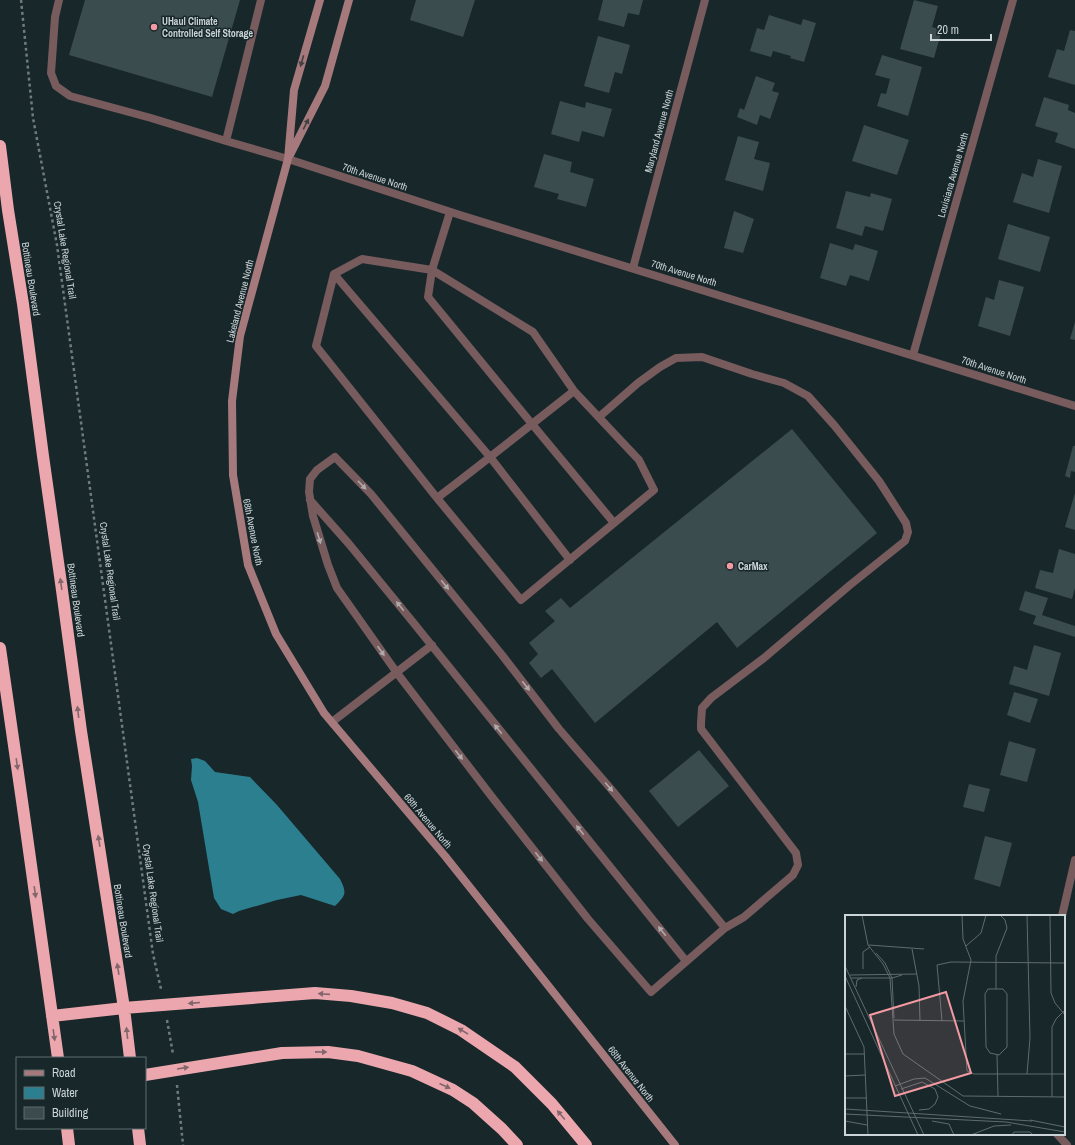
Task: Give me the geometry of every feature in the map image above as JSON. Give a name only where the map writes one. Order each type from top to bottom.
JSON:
[{"type":"highway","name":"Bottineau Boulevard","points":[[0,146],[81,731],[124,1008],[130,1057]]},
{"type":"highway","points":[[0,648],[25,816],[58,1057]]},
{"type":"highway","points":[[52,1016],[124,1008],[315,993],[363,997],[392,1003],[427,1013],[462,1030],[515,1067],[552,1104],[586,1145]]},
{"type":"highway","points":[[146,1075],[282,1052],[328,1052],[358,1056],[412,1071],[453,1090],[473,1103],[502,1129],[517,1145]]},
{"type":"highway","points":[[67,1129],[69,1145]]},
{"type":"highway","points":[[138,1129],[140,1145]]},
{"type":"street","name":"70th Avenue North","points":[[59,0],[55,17],[51,73],[56,86],[70,96],[151,118],[288,159],[450,212],[1075,406]]},
{"type":"street","points":[[226,141],[262,0]]},
{"type":"street","name":"Lakeland Avenue North","points":[[233,476],[232,400],[240,336],[288,159],[294,90],[320,0]]},
{"type":"street","name":"Lakeland Avenue North","points":[[288,159],[325,86],[349,0]]},
{"type":"street","name":"Maryland Avenue North","points":[[633,268],[704,0]]},
{"type":"street","name":"Louisiana Avenue North","points":[[913,355],[1013,0]]},
{"type":"street","points":[[450,212],[432,270],[428,297],[614,523]]},
{"type":"street","points":[[362,259],[432,270],[533,332],[574,391],[639,460],[654,490],[521,600],[437,498],[316,346],[334,274],[362,259]]},
{"type":"street","points":[[334,274],[490,457],[570,560]]},
{"type":"street","points":[[599,417],[638,383],[660,367],[676,358],[702,357],[784,383],[808,396],[834,425],[879,481],[906,524],[908,532],[905,541],[850,585],[764,658],[711,698],[702,708],[700,723],[701,730],[796,854],[798,865],[793,875],[744,917],[725,928],[651,992],[588,919],[397,673],[337,588],[328,565],[313,516],[310,500],[310,479],[317,470],[335,457],[376,500],[502,655],[559,729],[611,789],[725,928]]},
{"type":"street","points":[[437,498],[574,391]]},
{"type":"street","name":"68th Avenue North","points":[[233,476],[248,565],[276,634],[324,713],[445,856],[674,1145]]},
{"type":"street","points":[[310,500],[349,544],[432,645],[686,962]]},
{"type":"street","points":[[332,722],[432,645]]},
{"type":"street","points":[[1062,915],[1075,860]]},
{"type":"street","points":[[1058,1135],[1067,1145]]},
{"type":"path","name":"Crystal Lake Regional Trail","points":[[21,0],[33,118],[57,245],[153,954],[164,1005],[175,1070],[183,1145]]},
{"type":"water","points":[[197,758],[205,761],[215,772],[250,777],[277,805],[340,879],[344,888],[344,894],[335,906],[301,895],[277,900],[233,914],[221,909],[214,898],[198,802],[191,780],[191,759]]},
{"type":"building","name":"UHaul Climate Controlled Self Storage","points":[[85,0],[240,0],[212,97],[69,55]]},
{"type":"building","points":[[416,0],[475,0],[463,37],[410,20]]},
{"type":"building","points":[[603,0],[643,0],[639,15],[628,13],[624,27],[598,20]]},
{"type":"building","points":[[914,0],[938,6],[932,27],[942,30],[934,58],[900,49]]},
{"type":"building","points":[[769,15],[801,25],[803,19],[816,23],[804,62],[790,58],[791,56],[773,51],[771,57],[750,51],[757,28],[764,30]]},
{"type":"building","points":[[1070,30],[1075,31],[1075,85],[1048,77],[1057,49],[1064,51]]},
{"type":"building","points":[[598,36],[630,45],[622,74],[615,72],[609,93],[584,86]]},
{"type":"building","points":[[882,55],[922,67],[908,116],[877,106],[881,93],[886,94],[890,79],[875,75]]},
{"type":"building","points":[[756,76],[775,83],[772,91],[779,93],[770,119],[760,115],[757,125],[737,117],[740,108],[744,110]]},
{"type":"building","points":[[1044,97],[1069,105],[1068,110],[1075,113],[1075,149],[1055,142],[1058,133],[1035,126]]},
{"type":"building","points":[[560,101],[585,108],[586,102],[612,109],[604,137],[582,131],[579,142],[551,134]]},
{"type":"building","points":[[864,125],[909,140],[897,175],[852,161]]},
{"type":"building","points":[[738,136],[759,142],[754,159],[770,163],[763,191],[725,180]]},
{"type":"building","points":[[544,154],[572,162],[570,172],[594,179],[586,207],[557,199],[559,194],[534,187]]},
{"type":"building","points":[[1038,159],[1062,166],[1049,213],[1013,202],[1022,173],[1033,177]]},
{"type":"building","points":[[846,191],[870,197],[871,193],[892,199],[883,231],[865,226],[862,236],[836,228]]},
{"type":"building","points":[[734,211],[754,219],[743,253],[724,248]]},
{"type":"building","points":[[1008,224],[1050,237],[1040,272],[998,259]]},
{"type":"building","points":[[830,243],[853,250],[855,244],[878,251],[869,281],[850,275],[846,286],[820,278]]},
{"type":"building","points":[[999,280],[1024,287],[1010,336],[978,326],[986,297],[994,300]]},
{"type":"building","points":[[1075,322],[1075,340],[1070,339]]},
{"type":"building","name":"CarMax","points":[[792,429],[877,533],[737,648],[717,622],[595,723],[552,669],[541,678],[529,663],[538,654],[529,643],[555,621],[545,611],[561,598],[570,608]]},
{"type":"building","points":[[1073,446],[1075,446],[1075,472],[1071,471],[1070,478],[1065,476]]},
{"type":"building","points":[[1075,493],[1075,530],[1065,527]]},
{"type":"building","points":[[1059,549],[1075,554],[1075,588],[1072,599],[1035,588],[1040,570],[1053,573]]},
{"type":"building","points":[[1025,591],[1048,598],[1042,615],[1075,626],[1075,637],[1033,624],[1036,616],[1019,610]]},
{"type":"building","points":[[1034,645],[1061,653],[1049,696],[1009,684],[1014,666],[1027,670]]},
{"type":"building","points":[[1014,692],[1038,699],[1030,723],[1007,715]]},
{"type":"building","points":[[1009,741],[1036,749],[1027,782],[1000,775]]},
{"type":"building","points":[[699,750],[729,786],[678,827],[649,791]]},
{"type":"building","points":[[969,784],[990,789],[984,812],[963,807]]},
{"type":"building","points":[[985,836],[1012,843],[1000,887],[974,879]]},
{"type":"place","name":"UHaul Climate Controlled Self Storage","points":[[154,27]]},
{"type":"place","name":"CarMax","points":[[730,566]]}]
